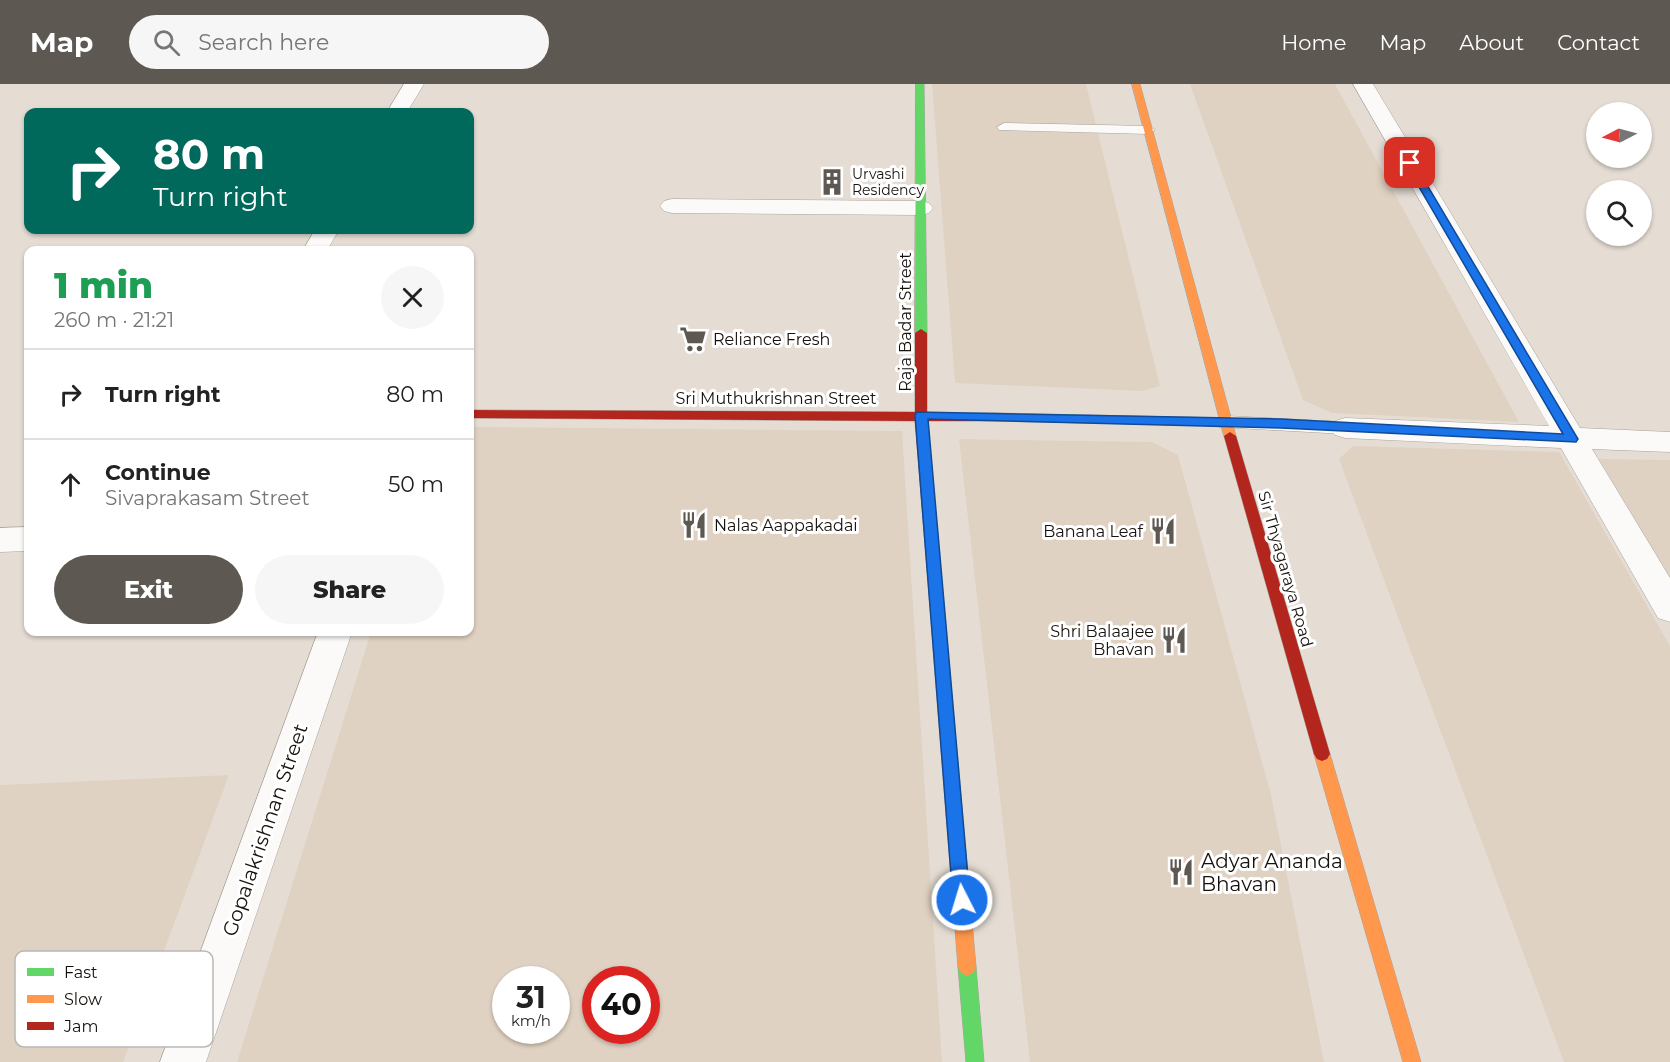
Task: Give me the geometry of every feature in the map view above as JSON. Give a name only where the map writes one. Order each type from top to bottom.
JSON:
[{"type":"street","points":[[399,108],[414,84]]},
{"type":"street","name":"Raja Badar Street","points":[[920,84],[921,415],[975,1062]]},
{"type":"street","name":"Sir Thyagaraya Road","points":[[1136,84],[1226,422],[1412,1062]]},
{"type":"street","points":[[1363,84],[1670,608]]},
{"type":"street","points":[[672,206],[921,208]]},
{"type":"street","name":"Sri Muthukrishnan Street","points":[[474,414],[921,415],[1226,422]]},
{"type":"street","points":[[1345,428],[1572,439],[1670,441]]},
{"type":"street","points":[[0,540],[24,539]]},
{"type":"street","name":"Gopalakrishnan Street","points":[[213,977],[334,636]]},
{"type":"street","name":"Gopalakrishnan Street","points":[[183,1062],[188,1047]]},
{"type":"lane","points":[[1004,127],[1148,130]]},
{"type":"lane","points":[[1226,422],[1345,428]]},
{"type":"shaded area","points":[[932,84],[1086,84],[1160,386],[1143,391],[955,383]]},
{"type":"shaded area","points":[[1190,84],[1335,84],[1519,422],[1332,413],[1303,400]]},
{"type":"shaded area","points":[[474,427],[902,431],[942,1062],[237,1062],[370,636],[474,636]]},
{"type":"shaded area","points":[[959,439],[1152,442],[1178,455],[1271,795],[1324,1062],[1030,1062]]},
{"type":"shaded area","points":[[1353,446],[1559,452],[1670,646],[1670,1062],[1564,1062],[1339,459]]},
{"type":"shaded area","points":[[1599,459],[1670,460],[1670,579]]},
{"type":"shaded area","points":[[229,775],[164,951],[15,951],[15,1047],[129,1047],[123,1062],[0,1062],[0,785]]},
{"type":"traffic: fast","points":[[920,84],[921,333]]},
{"type":"traffic: fast","points":[[995,417],[1226,422]]},
{"type":"traffic: fast","points":[[967,967],[975,1062]]},
{"type":"traffic: slow","points":[[1136,84],[1230,436]]},
{"type":"traffic: slow","points":[[936,594],[967,967]]},
{"type":"traffic: slow","points":[[1322,754],[1412,1062]]},
{"type":"traffic: jam","points":[[921,333],[921,415],[936,594]]},
{"type":"traffic: jam","points":[[474,414],[995,417]]},
{"type":"traffic: jam","points":[[1230,436],[1322,754]]},
{"type":"place","name":"Urvashi Residency","points":[[832,182]]},
{"type":"place","name":"Reliance Fresh","points":[[693,339]]},
{"type":"place","name":"Nalas Aappakadai","points":[[694,525]]},
{"type":"place","name":"Banana Leaf","points":[[1163,531]]},
{"type":"place","name":"Shri Balaajee Bhavan","points":[[1174,640]]},
{"type":"place","name":"Adyar Ananda Bhavan","points":[[1181,872]]},
{"type":"route","points":[[962,900],[921,415],[1281,424],[1572,439],[1410,163]]}]
